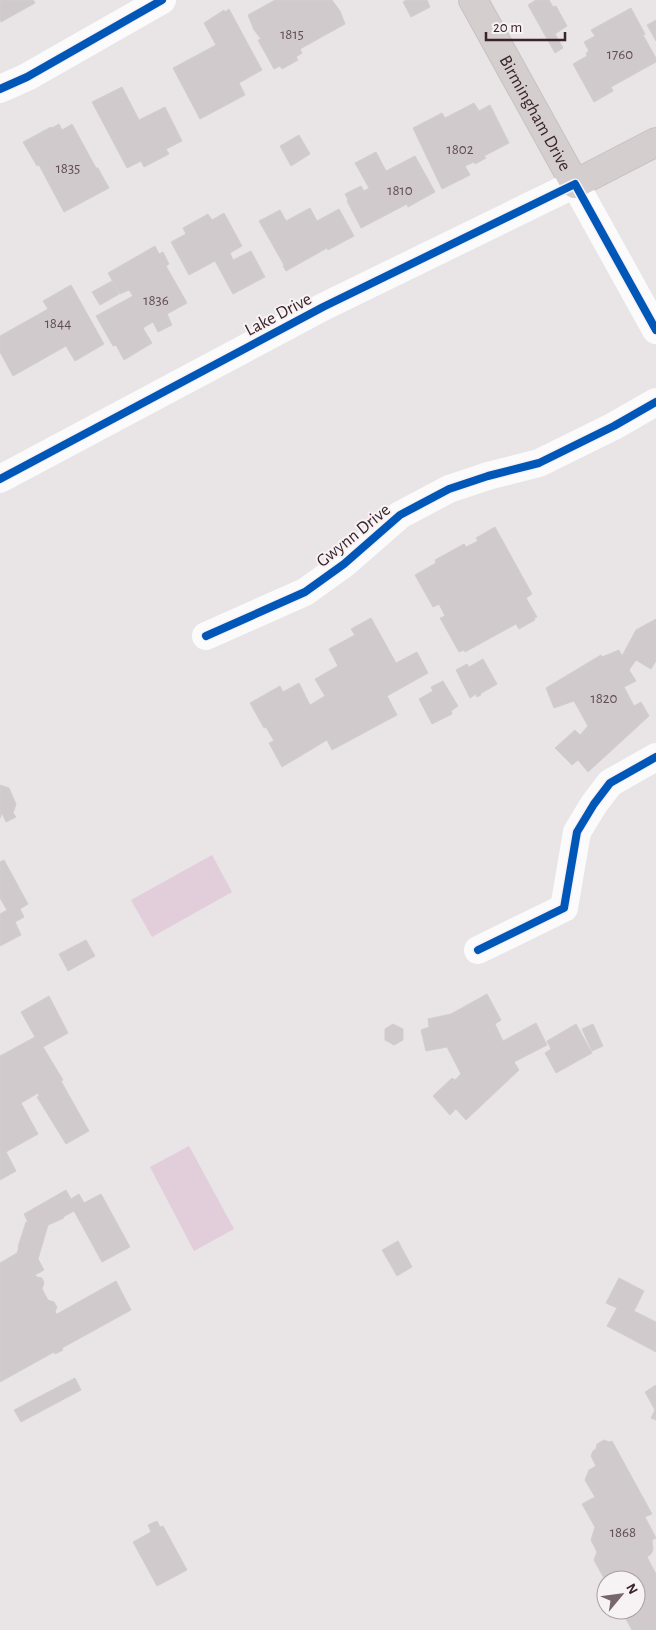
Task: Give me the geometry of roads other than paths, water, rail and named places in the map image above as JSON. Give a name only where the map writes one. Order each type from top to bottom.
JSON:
[{"type":"main road","name":"Birmingham Drive","points":[[473,0],[575,184]]},
{"type":"main road","name":"Lake Drive","points":[[575,184],[656,142]]},
{"type":"street","points":[[0,89],[27,77],[162,0]]},
{"type":"street","name":"Birmingham Drive","points":[[575,184],[656,330]]},
{"type":"street","name":"Lake Drive","points":[[0,479],[323,307],[575,184]]},
{"type":"street","name":"Gwynn Drive","points":[[206,636],[305,592],[344,564],[400,515],[449,489],[488,476],[539,463],[614,426],[656,402]]},
{"type":"street","points":[[478,950],[564,908],[577,832],[594,804],[610,783],[656,757]]}]
